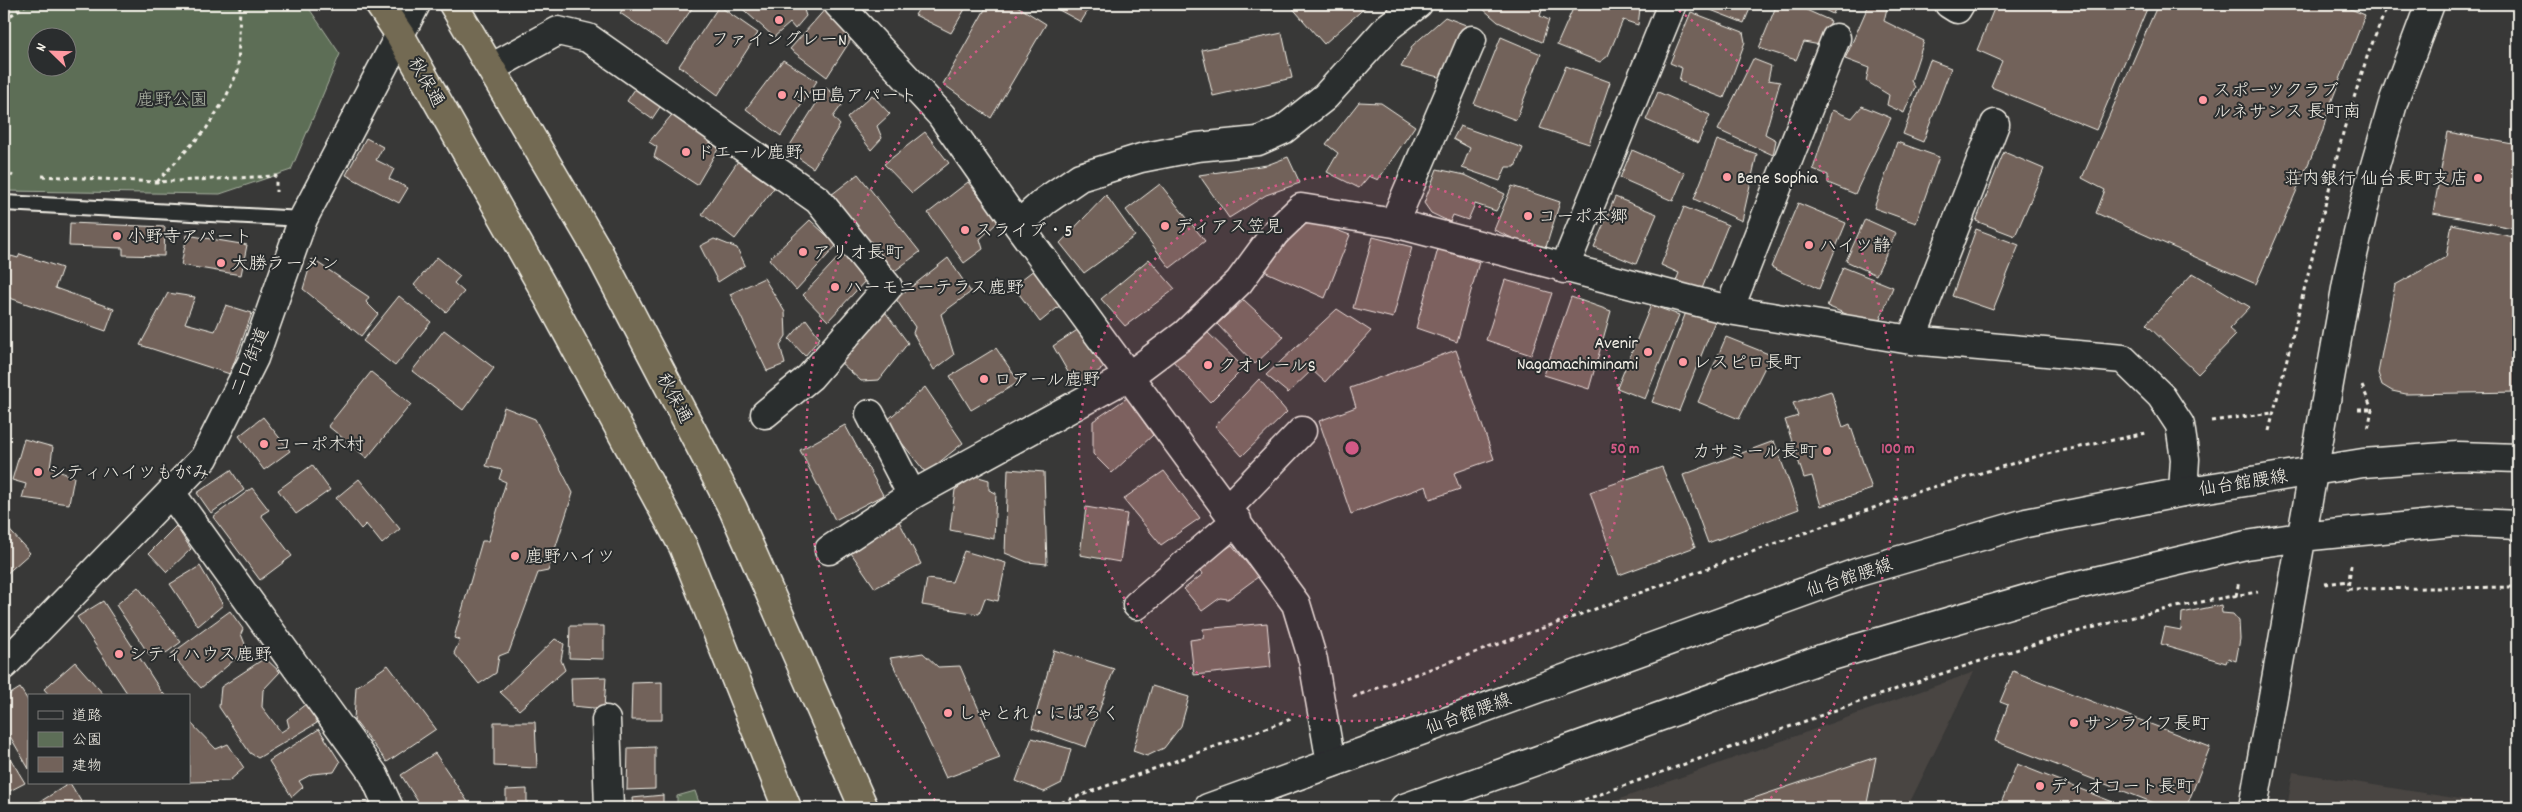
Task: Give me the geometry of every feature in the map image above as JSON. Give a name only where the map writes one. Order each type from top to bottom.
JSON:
[{"type":"highway","name":"秋保通","points":[[379,4],[400,35],[542,284],[683,546],[787,808]]},
{"type":"highway","name":"秋保通","points":[[453,4],[598,251],[733,509],[864,808]]},
{"type":"street","name":"二口街道","points":[[4,665],[204,458],[254,358],[303,219],[416,4]]},
{"type":"street","points":[[838,4],[942,115],[1018,225],[1232,514],[1296,604],[1313,660],[1331,763]]},
{"type":"street","points":[[1018,225],[1045,201],[1080,177],[1141,158],[1197,147],[1258,140],[1283,130],[1325,97],[1388,27],[1418,4]]},
{"type":"street","points":[[1564,269],[1672,4]]},
{"type":"street","points":[[1949,4],[1957,9],[1960,4]]},
{"type":"street","points":[[2253,808],[2349,272],[2369,186],[2394,100],[2430,4]]},
{"type":"street","points":[[491,68],[558,31],[588,38],[818,200],[888,288],[810,377],[765,414]]},
{"type":"street","points":[[1729,310],[1836,38]]},
{"type":"street","points":[[1394,223],[1472,40]]},
{"type":"street","points":[[1911,340],[1995,124]]},
{"type":"street","points":[[829,550],[912,496],[1129,376],[1185,334],[1239,282],[1275,233],[1301,208],[1394,223],[1564,269],[1729,310],[1911,340],[2123,359],[2161,396],[2180,425],[2185,459],[2183,492]]},
{"type":"street","points":[[870,414],[912,496]]},
{"type":"street","points":[[1137,605],[1232,514],[1302,431]]},
{"type":"street","name":"仙台館腰線","points":[[1208,808],[1859,572],[2026,523],[2183,492],[2363,463],[2458,456],[2518,458]]},
{"type":"street","points":[[171,493],[374,775],[389,808]]},
{"type":"street","points":[[1404,808],[1830,656],[2057,590],[2246,545],[2452,522],[2518,525]]},
{"type":"street","points":[[606,720],[609,808]]},
{"type":"lane","points":[[4,203],[303,219]]},
{"type":"path","points":[[4,20],[27,4]]},
{"type":"path","points":[[156,182],[206,129],[225,99],[238,71],[240,4]]},
{"type":"path","points":[[2269,432],[2272,413],[2344,129],[2368,54],[2388,4]]},
{"type":"path","points":[[4,171],[13,177],[23,176]]},
{"type":"path","points":[[33,176],[156,182],[276,176],[275,218]]},
{"type":"path","points":[[2357,409],[2372,409],[2367,436]]},
{"type":"path","points":[[1046,808],[1920,491],[2038,456],[2180,425],[2272,413]]},
{"type":"path","points":[[2351,562],[2348,589],[2518,587]]},
{"type":"path","points":[[2236,596],[2240,576]]},
{"type":"path","points":[[2323,585],[2349,581]]},
{"type":"path","points":[[1562,808],[1893,690],[2033,644],[2178,606],[2258,592]]},
{"type":"shaded area","points":[[1974,672],[1907,808],[1595,808]]},
{"type":"shaded area","points":[[2293,772],[2516,808],[2287,808]]},
{"type":"green space","name":"鹿野公園","points":[[4,4],[306,4],[340,54],[291,170],[220,194],[4,191]]},
{"type":"green space","points":[[695,791],[701,808],[677,808],[677,796]]},
{"type":"building","points":[[626,4],[695,4],[667,45],[620,13]]},
{"type":"building","name":"ファイングレーN","points":[[737,4],[802,4],[806,16],[795,29],[790,23],[774,37]]},
{"type":"building","points":[[922,4],[968,4],[951,33],[915,15]]},
{"type":"building","points":[[988,4],[1014,4],[1046,24],[991,118],[943,84]]},
{"type":"building","points":[[1048,4],[1092,4],[1081,22]]},
{"type":"building","points":[[1289,4],[1369,4],[1324,44]]},
{"type":"building","points":[[1483,4],[1544,4],[1540,16],[1549,20],[1542,42],[1498,22],[1482,8]]},
{"type":"building","points":[[1575,4],[1628,4],[1640,9],[1638,25],[1623,20],[1608,56],[1600,62],[1557,45]]},
{"type":"building","points":[[1704,4],[1752,4],[1744,23],[1703,7]]},
{"type":"building","points":[[1777,4],[1793,4],[1831,21],[1820,45],[1804,42],[1796,60],[1759,48]]},
{"type":"building","points":[[1811,4],[1837,4],[1833,14]]},
{"type":"building","points":[[1869,4],[1888,4],[1884,21],[1924,41],[1911,81],[1915,87],[1904,113],[1887,105],[1889,95],[1866,81],[1869,68],[1845,59]]},
{"type":"building","points":[[1996,4],[2149,4],[2096,130],[1991,87],[2002,61],[1977,50]]},
{"type":"building","points":[[2158,4],[2339,4],[2365,15],[2327,113],[2323,130],[2256,284],[2096,213],[2105,190],[2082,178]]},
{"type":"building","points":[[719,6],[758,33],[718,95],[679,66]]},
{"type":"building","points":[[827,7],[852,29],[850,41],[827,77],[790,49]]},
{"type":"building","points":[[1691,12],[1743,32],[1745,42],[1724,98],[1679,81],[1682,68],[1670,63]]},
{"type":"building","points":[[1445,17],[1466,25],[1442,78],[1401,67],[1413,45]]},
{"type":"building","points":[[1282,33],[1292,78],[1213,96],[1202,50]]},
{"type":"building","points":[[1501,37],[1541,54],[1516,120],[1474,104]]},
{"type":"building","points":[[1753,59],[1771,66],[1768,80],[1780,82],[1765,134],[1776,140],[1773,155],[1718,130]]},
{"type":"building","name":"小田島アパート","points":[[783,60],[817,81],[781,136],[746,109]]},
{"type":"building","points":[[1930,60],[1951,68],[1923,142],[1903,134]]},
{"type":"building","points":[[1566,66],[1610,82],[1589,144],[1540,128]]},
{"type":"building","points":[[637,86],[664,101],[652,119],[627,101]]},
{"type":"building","points":[[826,88],[844,102],[833,117],[840,125],[813,168],[787,150]]},
{"type":"building","points":[[1658,92],[1710,115],[1698,143],[1646,120]]},
{"type":"building","points":[[872,95],[890,114],[877,126],[882,138],[871,150],[847,118]]},
{"type":"building","points":[[1359,102],[1381,103],[1415,126],[1378,180],[1369,176],[1359,188],[1327,172],[1338,153],[1326,144]]},
{"type":"building","points":[[1862,106],[1891,118],[1855,194],[1828,183],[1828,175],[1813,169],[1832,110],[1852,118]]},
{"type":"building","name":"ドエール鹿野","points":[[676,110],[721,144],[697,185],[654,157],[657,147],[649,142]]},
{"type":"building","points":[[1460,126],[1523,148],[1515,167],[1506,167],[1500,181],[1462,168],[1470,148],[1453,139]]},
{"type":"building","points":[[925,132],[949,163],[912,193],[884,164]]},
{"type":"building","points":[[2448,132],[2518,145],[2518,229],[2433,213]]},
{"type":"building","points":[[366,138],[383,147],[376,160],[394,169],[389,179],[408,188],[399,203],[346,175]]},
{"type":"building","name":"Bene Sophia","points":[[1717,140],[1757,154],[1742,221],[1694,199]]},
{"type":"building","points":[[1897,142],[1939,157],[1916,223],[1874,208]]},
{"type":"building","points":[[1632,150],[1685,173],[1673,201],[1620,178]]},
{"type":"building","points":[[2004,152],[2044,169],[2015,236],[1976,221]]},
{"type":"building","points":[[1288,157],[1300,183],[1266,195],[1229,218],[1199,175],[1267,165]]},
{"type":"building","points":[[738,161],[774,188],[735,239],[702,214]]},
{"type":"building","points":[[1437,169],[1465,175],[1505,194],[1496,211],[1475,204],[1468,220],[1453,215],[1450,222],[1431,213],[1424,203]]},
{"type":"building","points":[[858,174],[920,252],[892,273],[831,195]]},
{"type":"building","name":"スライブ・5","points":[[968,182],[999,221],[980,239],[983,249],[964,263],[928,213]]},
{"type":"building","name":"ディアス笠見","points":[[1160,184],[1205,241],[1170,268],[1126,210]]},
{"type":"building","name":"コーポ本郷","points":[[1512,186],[1560,202],[1546,247],[1521,242],[1494,230]]},
{"type":"building","points":[[1106,195],[1135,236],[1084,273],[1060,243]]},
{"type":"building","points":[[1615,197],[1657,214],[1636,264],[1594,247]]},
{"type":"building","name":"ハイツ静","points":[[1798,203],[1846,223],[1819,289],[1771,267]]},
{"type":"building","points":[[1684,207],[1728,225],[1701,291],[1676,281],[1679,273],[1661,265]]},
{"type":"building","points":[[1865,219],[1896,233],[1876,275],[1846,261]]},
{"type":"building","name":"アリオ長町","points":[[810,220],[837,245],[796,290],[769,259]]},
{"type":"building","name":"小野寺アパート","points":[[70,223],[165,227],[164,256],[123,255],[123,248],[69,246]]},
{"type":"building","points":[[1317,223],[1350,235],[1325,298],[1264,271],[1302,224]]},
{"type":"building","points":[[2452,224],[2518,238],[2518,392],[2406,394],[2392,391],[2382,385],[2378,373],[2395,285],[2446,257]]},
{"type":"building","points":[[1976,229],[2019,245],[1993,310],[1952,296]]},
{"type":"building","points":[[187,235],[247,245],[241,275],[181,265]]},
{"type":"building","points":[[1373,237],[1412,247],[1393,318],[1353,308]]},
{"type":"building","points":[[714,239],[737,248],[745,265],[718,282],[700,246]]},
{"type":"building","points":[[1438,249],[1479,262],[1457,342],[1416,328]]},
{"type":"building","name":"ハーモニーテラス鹿野","points":[[845,250],[866,280],[828,321],[803,295]]},
{"type":"building","points":[[20,254],[62,268],[55,288],[114,309],[106,331],[4,296],[4,275],[11,256],[18,258]]},
{"type":"building","points":[[437,257],[460,276],[454,283],[464,292],[446,312],[414,285]]},
{"type":"building","points":[[948,258],[971,292],[941,314],[954,355],[934,370],[913,333],[915,327],[896,299]]},
{"type":"building","points":[[312,259],[369,297],[366,302],[378,314],[361,336],[303,289]]},
{"type":"building","points":[[1149,259],[1175,289],[1125,326],[1101,299]]},
{"type":"building","points":[[1843,267],[1893,287],[1877,327],[1827,306]]},
{"type":"building","points":[[1035,269],[1062,304],[1040,322],[1013,286]]},
{"type":"building","points":[[2193,273],[2250,307],[2229,329],[2236,335],[2198,374],[2146,324]]},
{"type":"building","points":[[764,278],[785,312],[786,336],[780,345],[785,364],[767,371],[730,294]]},
{"type":"building","points":[[1505,280],[1552,293],[1531,355],[1486,340]]},
{"type":"building","points":[[168,293],[195,297],[185,323],[215,331],[226,305],[252,313],[230,374],[140,345]]},
{"type":"building","points":[[399,296],[431,322],[395,366],[363,341]]},
{"type":"building","points":[[1571,297],[1611,311],[1589,389],[1544,375]]},
{"type":"building","points":[[1244,300],[1284,337],[1255,364],[1217,324]]},
{"type":"building","name":"Avenir Nagamachiminami","points":[[1651,305],[1679,315],[1645,399],[1617,388]]},
{"type":"building","points":[[883,309],[908,343],[879,380],[861,381],[840,362]]},
{"type":"building","points":[[1337,309],[1371,331],[1325,382],[1312,370],[1288,393],[1266,375]]},
{"type":"building","name":"レスピロ長町","points":[[1686,312],[1715,321],[1679,411],[1652,402]]},
{"type":"building","points":[[806,319],[820,338],[805,356],[789,339]]},
{"type":"building","points":[[1082,327],[1106,366],[1076,386],[1053,346]]},
{"type":"building","name":"クオレールS","points":[[1203,328],[1244,368],[1210,402],[1173,361]]},
{"type":"building","points":[[444,330],[494,368],[463,410],[412,371]]},
{"type":"building","points":[[1726,337],[1771,355],[1739,419],[1698,402]]},
{"type":"building","name":"ロアール鹿野","points":[[996,348],[1019,382],[971,410],[950,376]]},
{"type":"building","points":[[1456,350],[1494,459],[1454,473],[1460,489],[1430,499],[1426,486],[1351,514],[1319,421],[1356,407],[1350,388]]},
{"type":"building","points":[[371,372],[411,404],[367,458],[328,426]]},
{"type":"building","points":[[1259,379],[1287,412],[1242,456],[1215,426]]},
{"type":"building","points":[[925,387],[963,443],[926,473],[885,422]]},
{"type":"building","name":"カサミール長町","points":[[1831,391],[1843,427],[1850,424],[1872,489],[1821,506],[1812,476],[1804,478],[1785,420],[1798,416],[1793,403]]},
{"type":"building","points":[[1127,398],[1153,435],[1112,473],[1093,454],[1093,421]]},
{"type":"building","name":"鹿野ハイツ","points":[[504,407],[535,419],[573,493],[548,571],[538,573],[509,652],[499,656],[496,673],[479,684],[454,653],[460,640],[454,638],[482,541],[488,541],[506,482],[499,479],[502,470],[486,466]]},
{"type":"building","name":"コーポ木村","points":[[263,417],[290,451],[264,470],[239,436]]},
{"type":"building","points":[[845,425],[883,495],[835,520],[800,450]]},
{"type":"building","name":"シティハイツもがみ","points":[[24,439],[53,447],[50,468],[74,477],[69,504],[22,498],[26,484],[12,480]]},
{"type":"building","points":[[1774,441],[1799,509],[1708,543],[1683,475]]},
{"type":"building","points":[[312,465],[330,490],[296,514],[278,490]]},
{"type":"building","points":[[1662,467],[1695,547],[1619,575],[1590,492]]},
{"type":"building","points":[[1008,469],[1044,472],[1047,564],[1027,562],[1005,553]]},
{"type":"building","points":[[231,470],[244,490],[211,513],[197,493]]},
{"type":"building","points":[[1164,471],[1200,518],[1161,545],[1123,499]]},
{"type":"building","points":[[975,476],[989,480],[989,490],[996,493],[994,539],[950,530],[955,490]]},
{"type":"building","points":[[359,479],[400,529],[382,544],[366,524],[361,529],[336,498]]},
{"type":"building","points":[[252,488],[269,510],[261,515],[292,556],[260,580],[213,517]]},
{"type":"building","points":[[1086,507],[1127,514],[1120,562],[1080,555]]},
{"type":"building","points":[[899,521],[921,564],[875,588],[849,550]]},
{"type":"building","points":[[4,524],[30,553],[4,576]]},
{"type":"building","points":[[176,526],[191,549],[167,572],[149,553]]},
{"type":"building","points":[[1232,545],[1258,577],[1228,599],[1220,598],[1202,611],[1184,589],[1203,574],[1199,567]]},
{"type":"building","points":[[964,551],[1006,563],[998,601],[985,598],[979,614],[922,605],[927,579],[952,582]]},
{"type":"building","points":[[200,566],[223,605],[198,626],[170,584]]},
{"type":"building","points":[[138,587],[181,642],[166,653],[162,649],[150,656],[116,605]]},
{"type":"building","name":"シティハウス鹿野","points":[[103,601],[164,694],[128,694],[77,617]]},
{"type":"building","points":[[2221,605],[2222,613],[2233,614],[2239,621],[2240,639],[2236,661],[2228,658],[2226,663],[2161,644],[2165,627],[2181,630],[2182,613]]},
{"type":"building","points":[[230,611],[243,629],[241,634],[247,649],[201,688],[171,654]]},
{"type":"building","points":[[1267,623],[1271,667],[1194,675],[1190,640],[1204,638],[1203,629]]},
{"type":"building","points":[[570,626],[604,626],[604,659],[569,658]]},
{"type":"building","points":[[555,639],[564,644],[561,660],[565,670],[519,710],[500,692]]},
{"type":"building","points":[[1054,650],[1114,669],[1086,747],[1032,728]]},
{"type":"building","name":"しゃとれ・にぱろく","points":[[923,653],[938,667],[960,666],[1000,758],[946,778],[890,658]]},
{"type":"building","points":[[265,658],[280,672],[263,690],[262,707],[281,732],[289,727],[287,719],[307,703],[317,723],[258,758],[250,753],[219,707],[221,687]]},
{"type":"building","points":[[75,662],[103,694],[48,694],[44,689]]},
{"type":"building","points":[[388,665],[436,729],[387,762],[354,720],[356,687]]},
{"type":"building","name":"サンライフ長町","points":[[2013,671],[2210,747],[2186,808],[2167,808],[1995,741],[2008,705],[2000,702]]},
{"type":"building","points":[[606,677],[604,709],[572,706],[571,678]]},
{"type":"building","points":[[662,682],[662,720],[631,720],[632,683]]},
{"type":"building","points":[[1152,686],[1189,697],[1181,726],[1164,748],[1147,756],[1133,751]]},
{"type":"building","points":[[20,688],[28,700],[28,767],[4,726],[4,698]]},
{"type":"building","points":[[190,722],[216,749],[228,744],[244,768],[229,781],[190,782]]},
{"type":"building","points":[[494,722],[535,722],[537,768],[494,766]]},
{"type":"building","points":[[319,729],[340,762],[334,772],[312,774],[299,781],[303,787],[292,797],[269,761]]},
{"type":"building","points":[[1032,738],[1071,749],[1062,783],[1044,792],[1016,781]]},
{"type":"building","points":[[655,747],[655,789],[627,790],[628,748]]},
{"type":"building","points":[[4,748],[25,783],[4,794]]},
{"type":"building","points":[[435,753],[470,805],[464,808],[422,808],[401,775]]},
{"type":"building","points":[[1876,757],[1866,808],[1744,808],[1745,801]]},
{"type":"building","name":"ディオコート長町","points":[[2017,764],[2128,808],[1999,808]]},
{"type":"building","points":[[71,784],[85,808],[30,808]]},
{"type":"building","points":[[527,789],[527,808],[506,808],[506,790]]},
{"type":"building","points":[[663,795],[663,808],[633,808],[632,798]]},
{"type":"building","points":[[375,803],[377,808],[292,808],[293,806]]},
{"type":"place","name":"ファイングレーN","points":[[779,20]]},
{"type":"place","name":"小田島アパート","points":[[782,95]]},
{"type":"place","name":"スポーツクラブ ルネサンス 長町南","points":[[2203,100]]},
{"type":"place","name":"ドエール鹿野","points":[[686,152]]},
{"type":"place","name":"Bene Sophia","points":[[1727,177]]},
{"type":"place","name":"荘内銀行 仙台長町支店","points":[[2478,178]]},
{"type":"place","name":"コーポ本郷","points":[[1528,216]]},
{"type":"place","name":"ディアス笠見","points":[[1165,226]]},
{"type":"place","name":"スライブ・5","points":[[965,230]]},
{"type":"place","name":"小野寺アパート","points":[[117,236]]},
{"type":"place","name":"ハイツ静","points":[[1809,245]]},
{"type":"place","name":"アリオ長町","points":[[803,252]]},
{"type":"place","name":"大勝ラーメン","points":[[221,263]]},
{"type":"place","name":"ハーモニーテラス鹿野","points":[[835,287]]},
{"type":"place","name":"Avenir Nagamachiminami","points":[[1648,352]]},
{"type":"place","name":"レスピロ長町","points":[[1683,362]]},
{"type":"place","name":"クオレールS","points":[[1208,365]]},
{"type":"place","name":"ロアール鹿野","points":[[984,379]]},
{"type":"place","name":"コーポ木村","points":[[264,444]]},
{"type":"place","name":"カサミール長町","points":[[1827,451]]},
{"type":"place","name":"シティハイツもがみ","points":[[38,472]]},
{"type":"place","name":"鹿野ハイツ","points":[[515,556]]},
{"type":"place","name":"シティハウス鹿野","points":[[119,654]]},
{"type":"place","name":"しゃとれ・にぱろく","points":[[948,713]]},
{"type":"place","name":"サンライフ長町","points":[[2074,723]]},
{"type":"place","name":"ディオコート長町","points":[[2040,786]]}]
